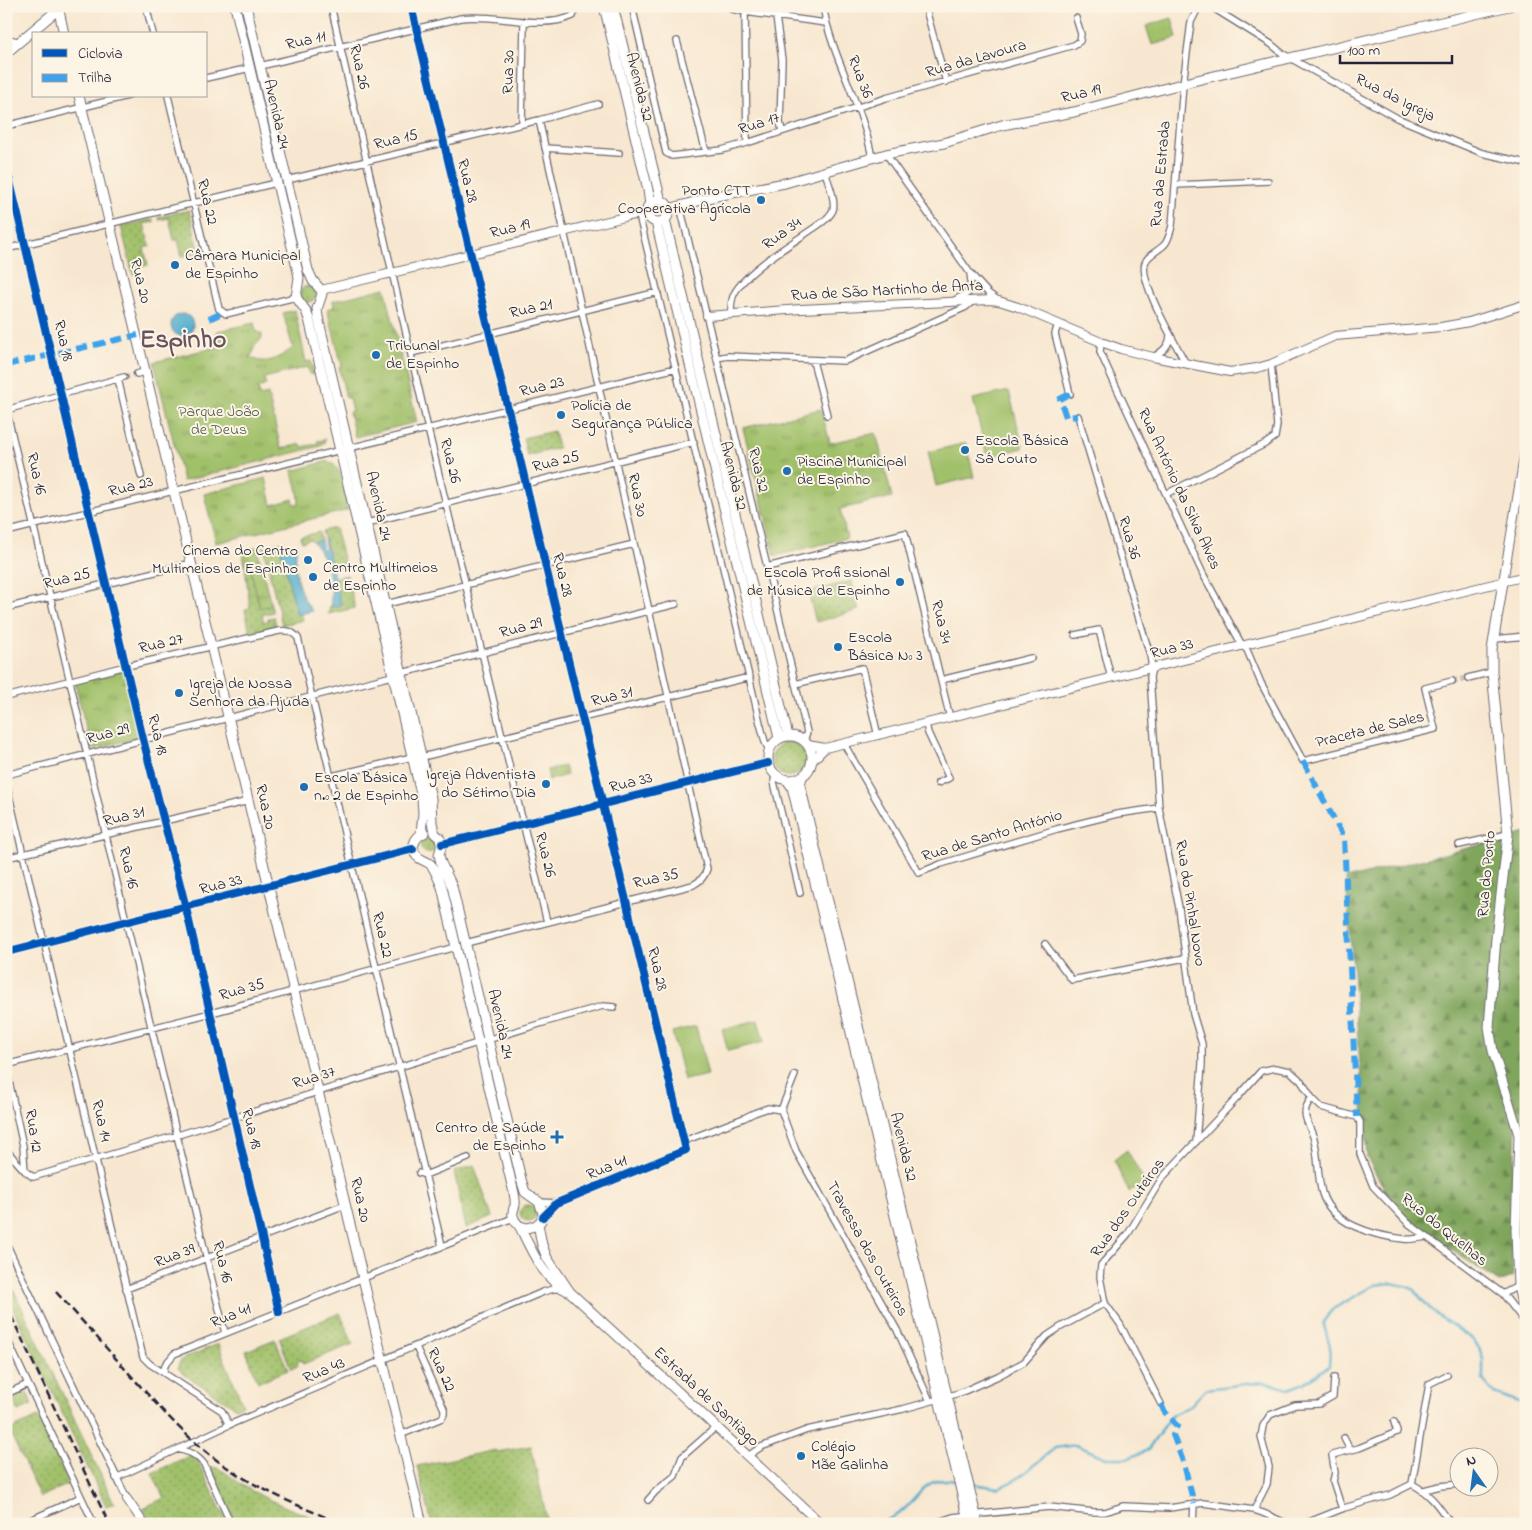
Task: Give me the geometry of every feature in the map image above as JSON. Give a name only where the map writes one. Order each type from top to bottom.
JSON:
[{"type":"main road","name":"Avenida 24","points":[[235,6],[298,272],[296,298],[309,319],[422,798],[421,834],[414,840],[414,849],[418,857],[432,867],[442,887],[456,946],[525,1192],[542,1209],[540,1221],[542,1245],[547,1258]]},
{"type":"main road","name":"Avenida 24","points":[[246,6],[308,270],[313,282],[321,290],[321,299],[318,303],[318,317],[432,798],[432,823],[435,834],[442,844]]},
{"type":"main road","name":"Avenida 32","points":[[604,6],[648,190],[646,211]]},
{"type":"main road","name":"Avenida 32","points":[[613,6],[661,201]]},
{"type":"main road","points":[[59,7],[64,32]]},
{"type":"main road","points":[[6,53],[59,7]]},
{"type":"main road","name":"Rua 19","points":[[669,209],[785,183],[886,154],[944,143],[1002,125],[1074,112],[1504,7]]},
{"type":"main road","name":"Rua 20","points":[[80,98],[147,371],[422,1524]]},
{"type":"main road","points":[[654,201],[661,201],[669,209],[668,216],[660,221],[651,219],[646,211],[654,201]]},
{"type":"main road","name":"Avenida 32","points":[[660,221],[784,737]]},
{"type":"main road","points":[[298,286],[304,281],[313,282]]},
{"type":"main road","points":[[302,305],[310,307],[318,303]]},
{"type":"main road","name":"Rua do Porto","points":[[1503,582],[1492,672],[1508,834],[1495,947],[1489,1027],[1493,1051],[1522,1135],[1516,1230],[1518,1286],[1526,1322]]},
{"type":"main road","points":[[794,736],[806,743],[810,750],[812,762],[806,773],[792,780],[775,775],[768,763],[769,750],[775,741],[784,737],[794,736]]},
{"type":"main road","name":"Avenida 32","points":[[802,776],[800,785],[943,1398],[953,1457],[964,1500],[973,1520]]},
{"type":"main road","name":"Avenida 32","points":[[787,780],[792,787],[943,1398],[962,1460],[973,1504],[973,1520]]},
{"type":"main road","points":[[421,834],[430,832],[435,834]]},
{"type":"main road","points":[[426,861],[439,855],[442,844]]},
{"type":"main road","name":"Avenida 24","points":[[439,855],[452,886],[466,943],[512,1181],[515,1204],[512,1211],[513,1218]]},
{"type":"main road","points":[[515,1204],[520,1200],[535,1200]]},
{"type":"main road","points":[[513,1218],[520,1226],[530,1250],[546,1272],[566,1290]]},
{"type":"main road","points":[[520,1226],[531,1228],[540,1221]]},
{"type":"main road","name":"Estrada de Santiago","points":[[547,1258],[566,1290],[821,1524]]},
{"type":"street","points":[[146,6],[152,32]]},
{"type":"street","name":"Rua 26","points":[[331,6],[428,429],[547,922]]},
{"type":"street","name":"Rua 28","points":[[411,6],[686,1150]]},
{"type":"street","name":"Rua 11","points":[[260,66],[461,18],[477,16],[524,22],[564,20],[573,16],[576,6]]},
{"type":"street","name":"Avenida 32","points":[[632,6],[668,156]]},
{"type":"street","name":"Rua 36","points":[[823,6],[826,24],[856,107],[862,118],[872,158]]},
{"type":"street","points":[[925,6],[946,82]]},
{"type":"street","name":"Rua da Estrada","points":[[1186,364],[1155,304],[1144,268],[1146,261],[1165,244],[1169,236],[1176,185],[1183,84],[1191,22],[1199,6]]},
{"type":"street","name":"Rua da Igreja","points":[[1214,7],[1290,58],[1398,118],[1482,152],[1526,163]]},
{"type":"street","points":[[732,8],[745,12],[826,24]]},
{"type":"street","points":[[745,12],[747,143]]},
{"type":"street","points":[[776,17],[782,60],[780,122],[782,131]]},
{"type":"street","name":"Rua da Lavoura","points":[[856,107],[1074,45],[1080,41],[1081,34],[1076,18]]},
{"type":"street","name":"Rua 30","points":[[522,124],[524,22]]},
{"type":"street","points":[[6,38],[20,42]]},
{"type":"street","points":[[677,41],[706,152]]},
{"type":"street","points":[[208,78],[250,68]]},
{"type":"street","points":[[6,126],[120,98]]},
{"type":"street","name":"Rua 22","points":[[168,98],[219,309],[222,313],[226,314],[296,298]]},
{"type":"street","name":"Rua 15","points":[[287,180],[539,120],[598,104]]},
{"type":"street","name":"Rua 17","points":[[668,156],[722,150],[856,107]]},
{"type":"street","name":"Rua 30","points":[[539,120],[707,864],[705,875]]},
{"type":"street","points":[[545,148],[619,153]]},
{"type":"street","points":[[886,154],[970,273],[999,301]]},
{"type":"street","name":"Rua 18","points":[[6,165],[127,666],[143,740],[186,908],[279,1312]]},
{"type":"street","name":"Rua 34","points":[[731,313],[731,300],[739,287],[754,271],[829,216],[833,209],[825,172]]},
{"type":"street","points":[[1176,185],[1268,181]]},
{"type":"street","points":[[6,249],[276,183]]},
{"type":"street","name":"Rua 32","points":[[680,206],[807,732],[806,743]]},
{"type":"street","points":[[646,211],[658,292],[765,742],[769,750]]},
{"type":"street","name":"Rua 19","points":[[321,290],[646,211]]},
{"type":"street","points":[[952,301],[968,293],[971,282],[970,273]]},
{"type":"street","name":"Rua 21","points":[[411,353],[658,292]]},
{"type":"street","points":[[717,358],[728,356],[843,362],[966,306],[976,299]]},
{"type":"street","name":"Rua de São Martinho de Anta","points":[[707,316],[976,299],[999,301],[1100,342],[1153,357],[1230,372],[1250,370],[1271,364],[1336,336],[1441,327],[1469,322],[1526,304]]},
{"type":"street","points":[[1058,324],[1055,334],[1070,394]]},
{"type":"street","points":[[1153,357],[1166,347],[1170,340],[1170,333]]},
{"type":"street","name":"Rua António da Silva Alves","points":[[1100,342],[1100,352],[1203,574],[1242,645],[1247,650],[1261,683],[1303,761]]},
{"type":"street","points":[[1166,347],[1168,360]]},
{"type":"street","points":[[813,360],[827,415]]},
{"type":"street","points":[[1166,494],[1265,444],[1275,436],[1277,425],[1271,364]]},
{"type":"street","name":"Rua 23","points":[[6,532],[676,368]]},
{"type":"street","points":[[137,374],[147,371]]},
{"type":"street","points":[[6,410],[124,377]]},
{"type":"street","points":[[118,379],[141,476]]},
{"type":"street","name":"Rua 16","points":[[6,410],[126,923],[225,1333]]},
{"type":"street","name":"Rua 36","points":[[1078,416],[1148,646],[1152,668]]},
{"type":"street","name":"Rua 25","points":[[367,523],[694,442]]},
{"type":"street","points":[[1503,582],[1526,445]]},
{"type":"street","name":"Rua 34","points":[[767,567],[905,533],[950,718]]},
{"type":"street","points":[[386,604],[634,544]]},
{"type":"street","name":"Rua 25","points":[[6,608],[192,563]]},
{"type":"street","name":"Rua 33","points":[[806,743],[825,748],[844,744],[1526,576]]},
{"type":"street","name":"Rua 29","points":[[402,673],[676,604]]},
{"type":"street","points":[[1075,635],[1099,630],[1111,678]]},
{"type":"street","name":"Rua 27","points":[[6,697],[212,646],[280,631],[293,632]]},
{"type":"street","name":"Rua 22","points":[[293,632],[298,638],[332,776],[422,1174],[442,1246]]},
{"type":"street","points":[[1495,639],[1526,636]]},
{"type":"street","points":[[941,680],[1030,658]]},
{"type":"street","points":[[795,684],[862,668],[878,736]]},
{"type":"street","name":"Rua do Pinhal Novo","points":[[1152,668],[1150,678],[1159,808],[1179,908],[1193,1014],[1202,1044],[1196,1142]]},
{"type":"street","points":[[1468,678],[1492,672]]},
{"type":"street","name":"Rua 29","points":[[6,775],[392,676]]},
{"type":"street","name":"Rua 31","points":[[422,757],[503,739],[750,677]]},
{"type":"street","name":"Praceta de Sales","points":[[1303,761],[1435,728],[1425,688],[1452,682]]},
{"type":"street","points":[[926,724],[928,733],[949,778],[938,783]]},
{"type":"street","name":"Rua de Santo António","points":[[844,744],[919,873],[941,864],[1057,829],[1117,814],[1159,808]]},
{"type":"street","points":[[812,762],[825,748]]},
{"type":"street","points":[[332,776],[412,757]]},
{"type":"street","name":"Rua 33","points":[[442,844],[768,763]]},
{"type":"street","points":[[775,775],[774,782],[800,893]]},
{"type":"street","name":"Rua 14","points":[[6,783],[143,1356],[150,1364],[222,1411],[230,1426]]},
{"type":"street","name":"Rua 31","points":[[6,858],[249,801]]},
{"type":"street","points":[[1459,845],[1508,834]]},
{"type":"street","name":"Rua 33","points":[[6,952],[414,849]]},
{"type":"street","name":"Rua 35","points":[[466,943],[627,900],[692,885],[700,881],[705,875]]},
{"type":"street","points":[[1045,944],[1072,980],[1185,958]]},
{"type":"street","name":"Rua 35","points":[[6,1066],[456,946]]},
{"type":"street","name":"Rua 37","points":[[25,1171],[33,1177],[178,1135],[399,1066],[595,1008],[614,1006]]},
{"type":"street","name":"Rua 12","points":[[6,1066],[24,1146],[25,1171]]},
{"type":"street","name":"Rua dos Outeiros","points":[[1105,1303],[1100,1277],[1101,1265],[1128,1234],[1162,1178],[1261,1071],[1275,1068],[1290,1071],[1312,1098]]},
{"type":"street","points":[[684,1141],[768,1108],[781,1110],[795,1075]]},
{"type":"street","points":[[1312,1098],[1306,1105],[1305,1116],[1314,1140],[1322,1193],[1331,1210],[1349,1224],[1377,1234],[1406,1240],[1427,1237]]},
{"type":"street","name":"Rua do Quelhas","points":[[1312,1098],[1321,1107],[1357,1117],[1360,1122],[1360,1154],[1373,1186],[1408,1223],[1503,1294],[1526,1322]]},
{"type":"street","name":"Travessa dos Outeiros","points":[[781,1110],[796,1151],[897,1330],[930,1401]]},
{"type":"street","points":[[6,1150],[25,1171]]},
{"type":"street","name":"Rua 41","points":[[540,1221],[557,1203],[686,1150]]},
{"type":"street","points":[[422,1174],[468,1158]]},
{"type":"street","name":"Rua 41","points":[[535,1200],[557,1203]]},
{"type":"street","name":"Rua 39","points":[[126,1289],[345,1205]]},
{"type":"street","name":"Rua 41","points":[[164,1372],[165,1365],[174,1354],[513,1218]]},
{"type":"street","points":[[6,1243],[116,1478],[127,1499],[144,1524]]},
{"type":"street","points":[[543,1292],[547,1282],[546,1272]]},
{"type":"street","points":[[1503,1294],[1518,1286]]},
{"type":"street","name":"Rua 43","points":[[116,1478],[247,1418],[543,1292],[553,1288],[566,1290]]},
{"type":"street","points":[[748,1456],[761,1447],[807,1430],[943,1398],[1008,1371],[1024,1362],[1047,1336],[1105,1303],[1120,1324],[1161,1404]]},
{"type":"street","points":[[6,1337],[9,1349],[28,1384],[94,1524]]},
{"type":"street","name":"Rua 22","points":[[400,1435],[442,1418],[444,1414],[444,1409],[416,1347]]},
{"type":"street","points":[[1412,1484],[1428,1384],[1447,1375]]},
{"type":"street","points":[[1254,1510],[1266,1484],[1269,1467],[1261,1437],[1262,1426],[1270,1415],[1295,1405],[1319,1404],[1333,1396],[1334,1378]]},
{"type":"street","points":[[6,1394],[28,1384]]},
{"type":"street","points":[[1342,1509],[1333,1481],[1335,1473],[1332,1455],[1397,1432],[1394,1422]]},
{"type":"street","points":[[648,1500],[674,1476],[682,1456],[716,1426]]},
{"type":"street","points":[[1344,1438],[1350,1450]]},
{"type":"street","points":[[178,1450],[191,1452],[198,1456],[204,1464],[231,1524]]},
{"type":"street","points":[[1412,1484],[1424,1490],[1452,1524]]},
{"type":"street","points":[[1304,1524],[1342,1509],[1390,1495],[1412,1484]]},
{"type":"street","points":[[1424,1490],[1450,1485]]},
{"type":"street","points":[[22,1524],[82,1497]]},
{"type":"street","points":[[932,1524],[953,1517],[973,1520],[1049,1507],[1105,1512],[1123,1506],[1169,1508],[1203,1503],[1254,1510],[1288,1524]]},
{"type":"street","points":[[1193,1524],[1194,1504]]},
{"type":"green space","points":[[1172,18],[1177,38],[1152,45],[1146,26]]},
{"type":"green space","points":[[189,210],[201,258],[197,259],[196,253],[182,257],[178,240],[174,240],[169,218],[159,220],[159,217]]},
{"type":"green space","points":[[153,219],[154,222],[144,224],[150,246],[144,248],[148,265],[135,268],[136,274],[133,275],[121,226]]},
{"type":"green space","points":[[308,286],[316,294],[308,302],[300,294]]},
{"type":"green space","points":[[385,288],[417,422],[355,437],[349,412],[352,411],[349,398],[346,398],[339,367],[342,366],[327,309],[334,307],[333,301]]},
{"type":"green space","name":"Parque João de Deus","points":[[295,310],[306,362],[311,361],[314,374],[310,375],[307,367],[264,378],[266,385],[258,388],[260,396],[268,394],[281,449],[301,444],[302,447],[317,444],[318,440],[325,439],[324,443],[321,446],[183,481],[154,362],[217,347],[214,337],[218,331],[254,323],[256,331],[262,334],[262,338],[254,347],[250,357],[262,361],[273,360],[293,348],[283,313]]},
{"type":"green space","points":[[1009,391],[1023,448],[987,457],[973,399]]},
{"type":"green space","points":[[821,409],[830,443],[876,433],[892,497],[840,509],[847,538],[775,556],[743,428]]},
{"type":"green space","points":[[554,431],[558,448],[527,456],[523,438]]},
{"type":"green space","points":[[966,443],[974,477],[936,486],[928,452]]},
{"type":"green space","points":[[328,461],[333,464],[340,475],[348,510],[216,543],[204,494],[266,478],[272,505],[293,499],[294,504],[299,504],[297,487],[292,471]]},
{"type":"green space","points":[[335,528],[345,566],[332,569],[322,531]]},
{"type":"green space","points":[[319,532],[321,540],[313,542],[310,539],[302,542],[300,537]]},
{"type":"green space","points":[[284,541],[286,549],[281,551],[297,615],[302,614],[303,620],[282,625],[263,546]]},
{"type":"green space","points":[[257,547],[260,560],[249,563],[260,607],[271,605],[273,612],[262,615],[264,622],[268,621],[268,618],[274,617],[276,626],[250,632],[245,610],[250,608],[243,551]]},
{"type":"green space","points":[[260,560],[271,605],[260,608],[249,563]]},
{"type":"green space","points":[[347,575],[355,608],[328,614],[330,607],[341,605],[334,578]]},
{"type":"green space","points":[[852,581],[859,610],[816,622],[808,592]]},
{"type":"green space","points":[[124,670],[139,737],[91,750],[75,682],[114,674],[114,672]]},
{"type":"green space","points":[[789,742],[801,747],[806,759],[801,771],[789,776],[777,771],[772,759],[777,747]]},
{"type":"green space","points":[[564,766],[567,775],[549,780],[547,770]]},
{"type":"green space","points":[[1526,833],[1526,1129],[1516,1127],[1511,1231],[1513,1277],[1499,1282],[1399,1215],[1367,1158],[1346,879]]},
{"type":"green space","points":[[428,839],[433,841],[435,846],[433,851],[428,853],[423,851],[421,846],[423,841]]},
{"type":"green space","points":[[758,1020],[764,1042],[728,1051],[722,1029]]},
{"type":"green space","points":[[696,1026],[708,1075],[684,1080],[672,1032]]},
{"type":"green space","points":[[1523,1142],[1526,1142],[1526,1293],[1524,1286],[1522,1197]]},
{"type":"green space","points":[[1127,1150],[1145,1182],[1129,1192],[1114,1160]]},
{"type":"green space","points":[[474,1165],[492,1217],[466,1228],[454,1172]]},
{"type":"green space","points":[[528,1205],[534,1207],[536,1213],[534,1219],[528,1221],[522,1219],[520,1213],[522,1207]]},
{"type":"green space","points":[[6,1274],[114,1503],[106,1506],[6,1294]]},
{"type":"green space","points":[[340,1313],[353,1344],[303,1364],[301,1360],[297,1362],[298,1366],[291,1369],[279,1338]]},
{"type":"green space","points":[[275,1339],[288,1370],[258,1382],[246,1351]]},
{"type":"green space","points":[[218,1344],[243,1405],[236,1408],[185,1375],[178,1368],[182,1359]]},
{"type":"green space","points":[[23,1393],[28,1394],[32,1405],[18,1411],[12,1398]]},
{"type":"green space","points":[[38,1417],[69,1484],[40,1497],[9,1430]]},
{"type":"green space","points":[[531,1446],[548,1524],[432,1524],[417,1466],[496,1450],[497,1452]]},
{"type":"green space","points":[[189,1456],[197,1459],[228,1524],[150,1524],[143,1508],[164,1498],[152,1473]]},
{"type":"green space","points":[[211,1467],[224,1471],[244,1486],[264,1497],[328,1524],[236,1524]]},
{"type":"water","points":[[182,314],[190,317],[193,325],[190,333],[182,336],[174,333],[171,325],[174,317]]},
{"type":"water","points":[[325,539],[341,605],[330,607],[329,573],[323,557],[313,542],[321,540],[323,550],[326,550]]},
{"type":"water","points":[[297,546],[295,563],[297,580],[303,596],[312,611],[297,615],[281,550]]},
{"type":"waterway","points":[[972,1484],[999,1488],[1017,1479],[1055,1448],[1076,1445],[1106,1458],[1129,1458],[1148,1450],[1172,1415],[1190,1406],[1206,1389],[1263,1382],[1289,1389],[1304,1383],[1329,1366],[1330,1346],[1323,1322],[1333,1309],[1375,1285],[1391,1283],[1411,1287],[1433,1312],[1472,1339],[1479,1348],[1483,1359],[1483,1380],[1494,1393],[1526,1403]]},
{"type":"waterway","points":[[880,1524],[901,1512],[930,1484],[945,1480],[956,1481]]},
{"type":"tunnel","points":[[124,377],[137,374]]},
{"type":"tunnel","points":[[1452,681],[1468,678]]},
{"type":"railway","points":[[56,1292],[156,1404],[178,1427],[214,1458],[260,1487],[342,1524]]},
{"type":"railway","points":[[6,1305],[109,1524]]},
{"type":"marked path","points":[[209,319],[222,313]]},
{"type":"marked path","points":[[6,365],[138,335]]},
{"type":"marked path","points":[[1070,394],[1060,399],[1066,417],[1078,416]]},
{"type":"marked path","points":[[1303,761],[1344,838],[1357,1117]]},
{"type":"marked path","points":[[1161,1404],[1164,1411],[1177,1426],[1173,1435],[1184,1464],[1194,1504]]},
{"type":"cycle path","points":[[411,6],[686,1150],[557,1203],[543,1217]]},
{"type":"cycle path","points":[[6,165],[143,739],[186,908],[279,1312]]},
{"type":"cycle path","points":[[442,844],[768,763]]},
{"type":"cycle path","points":[[6,952],[413,849]]},
{"type":"place","name":"Ponto CTT Cooperativa Agrícola","points":[[761,200]]},
{"type":"place","name":"Câmara Municipal de Espinho","points":[[175,265]]},
{"type":"place","name":"Tribunal de Espinho","points":[[376,355]]},
{"type":"place","name":"Polícia de Segurança Pública","points":[[561,415]]},
{"type":"place","name":"Escola Básica Sá Couto","points":[[965,450]]},
{"type":"place","name":"Piscina Municipal de Espinho","points":[[787,471]]},
{"type":"place","name":"Cinema do Centro Multimeios de Espinho","points":[[308,560]]},
{"type":"place","name":"Centro Multimeios de Espinho","points":[[313,577]]},
{"type":"place","name":"Escola Profissional de Música de Espinho","points":[[900,582]]},
{"type":"place","name":"Escola Básica Nº 3","points":[[838,647]]},
{"type":"place","name":"Igreja de Nossa Senhora da Ajuda","points":[[179,693]]},
{"type":"place","name":"Igreja Adventista do Sétimo Dia","points":[[546,784]]},
{"type":"place","name":"Escola Básica n.º 2 de Espinho","points":[[304,787]]},
{"type":"place","name":"Centro de Saúde de Espinho","points":[[557,1137]]},
{"type":"place","name":"Colégio Mãe Galinha","points":[[801,1456]]},
{"type":"district","name":"Espinho","points":[[183,341]]}]
